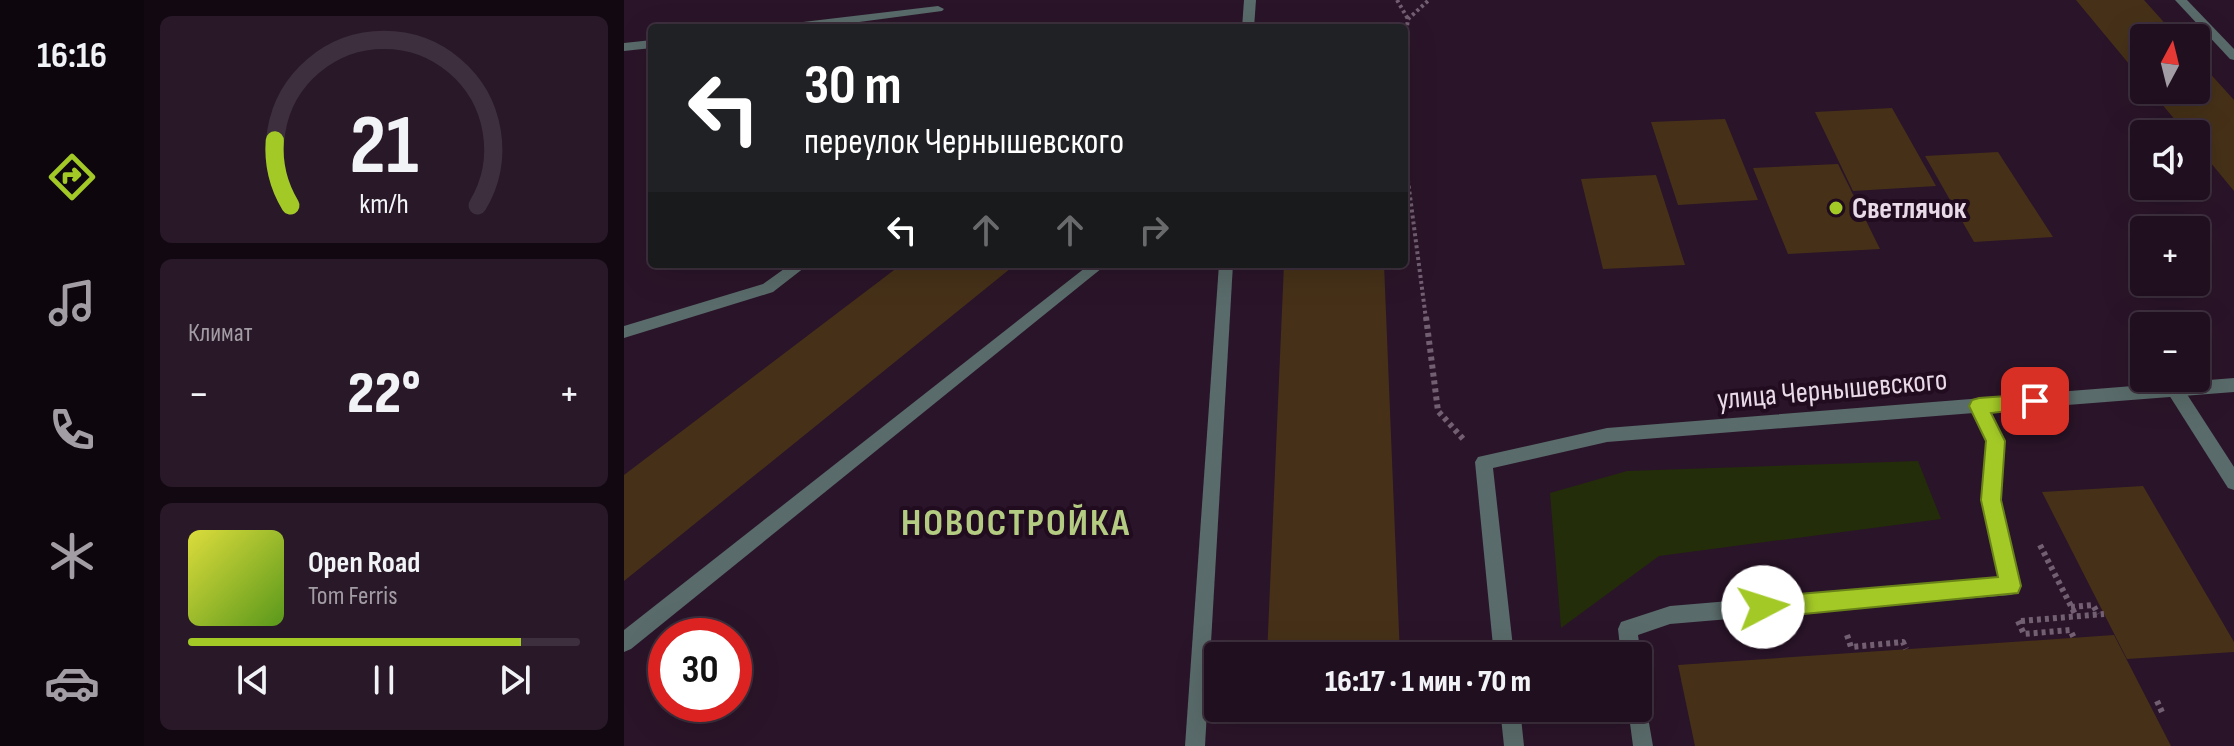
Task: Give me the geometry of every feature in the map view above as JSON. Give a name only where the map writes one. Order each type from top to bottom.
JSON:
[{"type":"street","points":[[1248,24],[1250,0]]},
{"type":"street","points":[[2181,0],[2234,56]]},
{"type":"street","points":[[813,24],[939,5],[936,23]]},
{"type":"street","points":[[624,47],[648,44]]},
{"type":"street","points":[[624,332],[768,288],[796,268]]},
{"type":"street","points":[[624,642],[1095,268]]},
{"type":"street","points":[[1195,746],[1226,268]]},
{"type":"street","name":"улица Чернышевского","points":[[2210,387],[2234,385]]},
{"type":"street","name":"улица Чернышевского","points":[[1484,462],[1607,435],[2150,392]]},
{"type":"street","points":[[2176,392],[2234,482]]},
{"type":"street","points":[[1629,642],[1628,629],[1670,615],[2011,586],[1991,500],[1996,441],[1979,406]]},
{"type":"street","points":[[1484,462],[1503,642]]},
{"type":"street","points":[[1511,722],[1514,746]]},
{"type":"street","points":[[1640,722],[1643,746]]},
{"type":"path","points":[[1397,0],[1408,19],[1407,24]]},
{"type":"path","points":[[1408,19],[1429,0]]},
{"type":"path","points":[[1408,181],[1438,411],[1484,462]]},
{"type":"path","points":[[2009,622],[2101,614],[2093,605],[2071,607]]},
{"type":"path","points":[[2064,617],[2074,638]]},
{"type":"path","points":[[2018,621],[2024,634],[2070,630]]},
{"type":"path","points":[[1847,634],[1851,647],[1905,646],[1899,631]]},
{"type":"path","points":[[1831,635],[1860,633]]},
{"type":"path","points":[[2157,701],[2162,712]]},
{"type":"green space","points":[[1918,461],[1941,519],[1659,556],[1561,628],[1550,493],[1627,471]]},
{"type":"building","points":[[2076,0],[2144,0],[2165,24],[2130,24],[2130,65]]},
{"type":"building","points":[[2210,73],[2234,100],[2234,191],[2210,162],[2210,120],[2175,120],[2162,104],[2210,104]]},
{"type":"building","points":[[1892,108],[1936,186],[1853,191],[1815,112]]},
{"type":"building","points":[[1725,119],[1758,200],[1678,205],[1651,122]]},
{"type":"building","points":[[1998,152],[2053,237],[1974,242],[1925,156]]},
{"type":"building","points":[[1838,164],[1880,249],[1788,254],[1753,168]]},
{"type":"building","points":[[1656,175],[1685,265],[1603,269],[1581,179]]},
{"type":"building","points":[[897,268],[1011,268],[624,581],[624,475]]},
{"type":"building","points":[[1284,268],[1384,268],[1399,642],[1268,642]]},
{"type":"building","points":[[2143,486],[2234,642],[2234,652],[2127,659],[2042,492]]},
{"type":"building","points":[[2114,635],[2171,746],[1695,746],[1678,665]]},
{"type":"place","name":"Светлячок","points":[[1836,208]]},
{"type":"district","name":"НОВОСТРОЙКА","points":[[1016,522]]},
{"type":"route","points":[[1763,607],[2011,586],[1991,500],[1996,441],[1979,406],[2035,401]]}]
